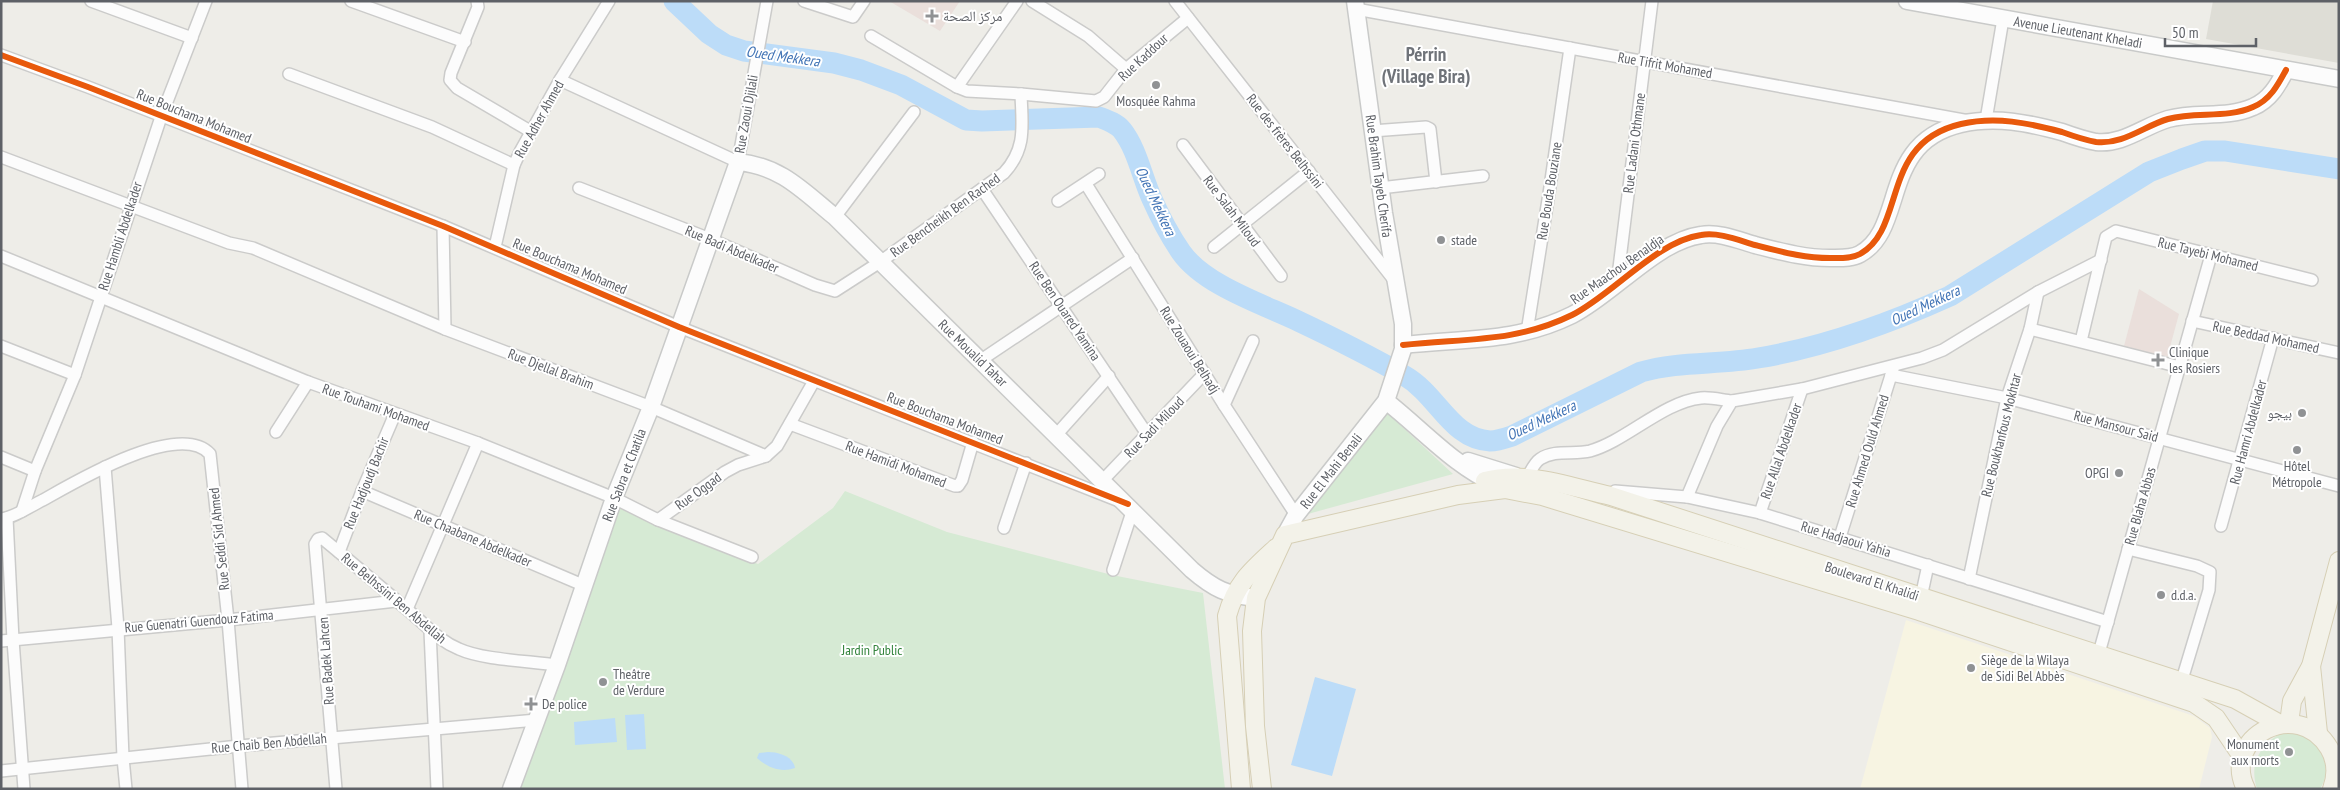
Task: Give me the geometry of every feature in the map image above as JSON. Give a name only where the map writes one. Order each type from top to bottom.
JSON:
[{"type":"main road","name":"Boulevard El Khalidi","points":[[1458,495],[1486,480],[1502,477],[1523,477],[1578,488],[1611,496],[1920,604]]},
{"type":"main road","points":[[1241,789],[1227,616],[1233,596],[1244,578],[1283,539],[1458,495],[1505,489],[1542,496],[1920,604],[2096,663],[2194,703],[2206,710],[2216,718],[2243,758]]},
{"type":"main road","points":[[1262,789],[1253,681],[1252,630],[1256,598],[1283,539]]},
{"type":"main road","points":[[2285,723],[2292,701],[2311,666],[2339,561]]},
{"type":"main road","points":[[2096,663],[2181,683],[2235,699],[2285,723],[2304,726],[2327,740]]},
{"type":"main road","points":[[2311,666],[2327,740],[2335,763],[2336,773],[2332,789]]},
{"type":"main road","points":[[1233,688],[1253,681]]},
{"type":"main road","points":[[2246,789],[2241,771],[2247,748],[2261,732],[2285,723]]},
{"type":"main road","points":[[1238,754],[1258,753]]},
{"type":"street","points":[[91,1],[192,38]]},
{"type":"street","name":"Rue Hambli Abdelkader","points":[[22,511],[35,471],[75,375],[160,116],[206,1]]},
{"type":"street","points":[[351,1],[465,42]]},
{"type":"street","points":[[477,1],[478,7],[451,73],[450,80],[457,88],[530,132]]},
{"type":"street","name":"Rue Adher Ahmed","points":[[495,247],[514,165],[530,132],[560,80],[609,1]]},
{"type":"street","name":"Rue Zaoui Djilali","points":[[738,162],[767,1]]},
{"type":"street","points":[[804,1],[853,17],[864,1]]},
{"type":"street","points":[[957,87],[1017,1]]},
{"type":"street","points":[[1032,1],[1088,36],[1126,69]]},
{"type":"street","name":"Rue des frères Belhssini","points":[[1175,1],[1394,280]]},
{"type":"street","name":"Rue Ladani Othmane","points":[[1617,284],[1652,1]]},
{"type":"street","name":"Avenue Lieutenant Kheladi","points":[[1906,1],[1969,7],[2003,19],[2339,79]]},
{"type":"street","name":"Rue Tifrit Mohamed","points":[[1355,5],[1644,62],[1980,121]]},
{"type":"street","name":"Rue Brahim Tayeb Cherifa","points":[[1355,5],[1380,188],[1394,280],[1403,324],[1403,347],[1388,396]]},
{"type":"street","name":"Rue Kaddour","points":[[1021,99],[1101,100],[1126,69],[1188,18]]},
{"type":"street","points":[[1980,121],[2003,19]]},
{"type":"street","points":[[871,36],[957,87],[968,91],[1021,99]]},
{"type":"street","name":"Rue Bouda Bouziane","points":[[1527,332],[1570,48]]},
{"type":"street","name":"Rue Bouchama Mohamed","points":[[1,55],[443,226],[679,327],[1026,463],[1130,507]]},
{"type":"street","name":"Rue Maachou Benaldja","points":[[1403,347],[1487,340],[1552,325],[1576,313],[1663,251],[1684,240],[1703,234],[1724,236],[1782,252],[1822,259],[1852,257],[1861,254],[1877,239],[1885,222],[1901,173],[1916,150],[1938,134],[1958,125],[1980,121],[2004,120],[2040,126],[2097,142],[2112,141],[2125,138],[2170,118],[2223,115],[2255,107],[2268,98],[2286,70]]},
{"type":"street","points":[[289,74],[432,127],[514,165]]},
{"type":"street","points":[[560,80],[738,162]]},
{"type":"street","name":"Rue Bencheikh Ben Rached","points":[[880,262],[1009,168],[1016,158],[1024,136],[1021,99]]},
{"type":"street","points":[[836,217],[914,112]]},
{"type":"street","points":[[1372,131],[1426,127],[1430,129],[1432,133],[1436,182]]},
{"type":"street","name":"Rue Salah Miloud","points":[[1183,145],[1281,276]]},
{"type":"street","name":"Rue Djellal Brahim","points":[[1,157],[229,242],[253,248],[445,329],[651,407],[766,456]]},
{"type":"street","name":"Rue Moualid Tahar","points":[[738,162],[755,164],[774,171],[836,217],[1057,434],[1192,570],[1207,583],[1233,596]]},
{"type":"street","name":"Rue Sabra et Chatila","points":[[511,789],[558,664],[614,498],[651,407],[738,162]]},
{"type":"street","points":[[1214,247],[1308,171]]},
{"type":"street","points":[[1058,201],[1099,174]]},
{"type":"street","points":[[1380,188],[1484,176]]},
{"type":"street","name":"Rue Zouaoui Belhadj","points":[[1086,184],[1224,405],[1296,515]]},
{"type":"street","name":"Rue Badi Abdelkader","points":[[579,188],[710,239],[815,285],[835,291],[880,262]]},
{"type":"street","name":"Rue Ben Ouared Yamina","points":[[982,189],[1147,434]]},
{"type":"street","points":[[443,226],[445,329]]},
{"type":"street","name":"Rue Tayebi Mohamed","points":[[2101,260],[2106,237],[2116,231],[2312,280]]},
{"type":"street","name":"Rue Blaha Abbas","points":[[2096,663],[2211,255]]},
{"type":"street","name":"Rue Touhami Mohamed","points":[[1,256],[308,382],[478,443],[614,498],[658,520],[752,557]]},
{"type":"street","points":[[981,360],[1133,258]]},
{"type":"street","points":[[1447,454],[1523,477],[1540,459],[1558,454],[1587,452],[1600,447],[1662,413],[1687,402],[1701,398],[1732,401],[1893,370],[1942,350],[2038,292],[2101,260]]},
{"type":"street","points":[[2081,341],[2101,260]]},
{"type":"street","name":"Rue Boukhanfous Mokhtar","points":[[1968,579],[2007,398],[2030,328],[2038,292]]},
{"type":"street","name":"Rue Beddad Mohamed","points":[[2192,321],[2339,353]]},
{"type":"street","points":[[2030,328],[2180,367]]},
{"type":"street","name":"Rue Hamri Abdelkader","points":[[2221,526],[2273,338]]},
{"type":"street","points":[[1224,405],[1253,340]]},
{"type":"street","points":[[1,346],[75,375]]},
{"type":"street","name":"Rue Mansour Said","points":[[1893,370],[2007,398],[2339,486]]},
{"type":"street","name":"Rue Ahmed Ould Ahmed","points":[[1840,537],[1893,370]]},
{"type":"street","name":"Rue Sadi Miloud","points":[[1103,480],[1205,373]]},
{"type":"street","points":[[1057,434],[1108,376]]},
{"type":"street","points":[[766,456],[777,446],[814,380]]},
{"type":"street","points":[[276,432],[308,382]]},
{"type":"street","name":"Rue Allal Abdelkader","points":[[1760,512],[1802,389]]},
{"type":"street","points":[[1388,396],[1447,454],[1486,480],[1505,489]]},
{"type":"street","name":"Rue El Mahi Benali","points":[[1283,539],[1296,515],[1388,396]]},
{"type":"street","points":[[1687,497],[1717,426],[1732,401]]},
{"type":"street","name":"Rue Hadjoudj Bachir","points":[[339,552],[362,491],[395,414]]},
{"type":"street","name":"Rue Hamidi Mohamed","points":[[790,424],[955,486],[958,486],[962,480],[973,442]]},
{"type":"street","points":[[407,609],[478,443]]},
{"type":"street","name":"Rue Seddi Sid Ahmed","points":[[105,467],[161,445],[196,446],[205,449],[210,454],[228,620],[242,789]]},
{"type":"street","name":"Rue Oggad","points":[[658,520],[725,472],[738,465],[766,456]]},
{"type":"street","points":[[1,457],[35,471]]},
{"type":"street","points":[[1004,528],[1026,463]]},
{"type":"street","points":[[24,789],[7,641],[4,519],[105,467],[118,628],[126,789]]},
{"type":"street","name":"Rue Hadjaoui Yahia","points":[[1578,488],[1687,497],[1760,512],[2108,622]]},
{"type":"street","name":"Rue Chaabane Abdelkader","points":[[362,491],[585,586]]},
{"type":"street","points":[[1113,570],[1130,507]]},
{"type":"street","name":"Rue Badek Lahcen","points":[[322,538],[318,538],[315,544],[336,789]]},
{"type":"street","name":"Rue Belhssini Ben Abdellah","points":[[322,538],[407,609],[430,631],[458,649],[471,654],[558,664]]},
{"type":"street","points":[[2128,549],[2196,566],[2210,572],[2209,590],[2181,683]]},
{"type":"street","points":[[1920,604],[1928,565]]},
{"type":"street","points":[[1233,596],[1256,598]]},
{"type":"street","name":"Rue Guenatri Guendouz Fatima","points":[[7,641],[118,628],[228,620],[396,601]]},
{"type":"street","points":[[430,631],[437,789]]},
{"type":"street","name":"Rue Chaib Ben Abdellah","points":[[1,771],[332,737],[537,720]]},
{"type":"shaded area","name":"مركز الصحة","points":[[889,1],[960,1],[940,31]]},
{"type":"shaded area","points":[[2213,1],[2339,1],[2339,63],[2206,39]]},
{"type":"shaded area","points":[[2139,289],[2179,314],[2167,358],[2124,346]]},
{"type":"shaded area","name":"Siège de la Wilaya de Sidi Bel Abbès","points":[[1906,620],[2194,716],[2210,728],[2212,737],[2199,789],[1860,789]]},
{"type":"green space","points":[[1383,409],[1453,474],[1297,517]]},
{"type":"green space","name":"Jardin Public","points":[[845,491],[947,532],[1112,575],[1203,593],[1225,789],[509,789],[613,509],[620,507],[758,564],[833,508]]},
{"type":"green space","points":[[2281,733],[2306,733],[2316,746],[2324,759],[2326,773],[2320,789],[2257,789],[2254,772],[2258,756],[2273,738]]},
{"type":"water","points":[[1315,677],[1356,689],[1332,776],[1291,765]]},
{"type":"water","points":[[644,714],[646,749],[627,750],[625,715]]},
{"type":"water","points":[[615,718],[617,742],[575,745],[574,722]]},
{"type":"water","points":[[759,753],[780,754],[788,758],[795,768],[775,769],[757,758]]},
{"type":"waterway","name":"Oued Mekkera","points":[[674,1],[709,34],[726,45],[744,51],[834,63],[861,70],[901,85],[966,120],[1099,117],[1111,122],[1120,128],[1127,138],[1162,219],[1177,246],[1191,264],[1219,284],[1325,334],[1405,376],[1417,384],[1445,415],[1465,433],[1490,441],[1512,436],[1641,372],[1670,366],[1743,360],[1808,348],[1903,316],[1950,296],[2149,172],[2205,151],[2225,151],[2339,169]]},
{"type":"cycle path","points":[[1,55],[88,87],[443,226],[679,327],[1128,504]]},
{"type":"cycle path","points":[[1403,345],[1489,338],[1530,331],[1551,324],[1587,306],[1668,247],[1684,239],[1701,235],[1722,236],[1805,256],[1825,258],[1854,256],[1860,254],[1874,242],[1884,225],[1905,167],[1917,149],[1935,134],[1961,124],[1999,121],[2037,126],[2096,142],[2115,141],[2168,119],[2189,115],[2232,113],[2253,107],[2269,96],[2286,70]]},
{"type":"place","name":"مركز الصحة","points":[[932,16]]},
{"type":"place","name":"Mosquée Rahma","points":[[1156,85]]},
{"type":"place","name":"stade","points":[[1441,240]]},
{"type":"place","name":"Clinique les Rosiers","points":[[2158,360]]},
{"type":"place","name":"بيجو","points":[[2302,413]]},
{"type":"place","name":"Hôtel Métropole","points":[[2297,450]]},
{"type":"place","name":"OPGI","points":[[2119,473]]},
{"type":"place","name":"d.d.a.","points":[[2161,595]]},
{"type":"place","name":"Siège de la Wilaya de Sidi Bel Abbès","points":[[1971,668]]},
{"type":"place","name":"Theâtre de Verdure","points":[[603,682]]},
{"type":"place","name":"De police","points":[[531,704]]},
{"type":"place","name":"Monument aux morts","points":[[2289,752]]},
{"type":"district","name":"Pérrin (Village Bira)","points":[[1426,65]]}]
